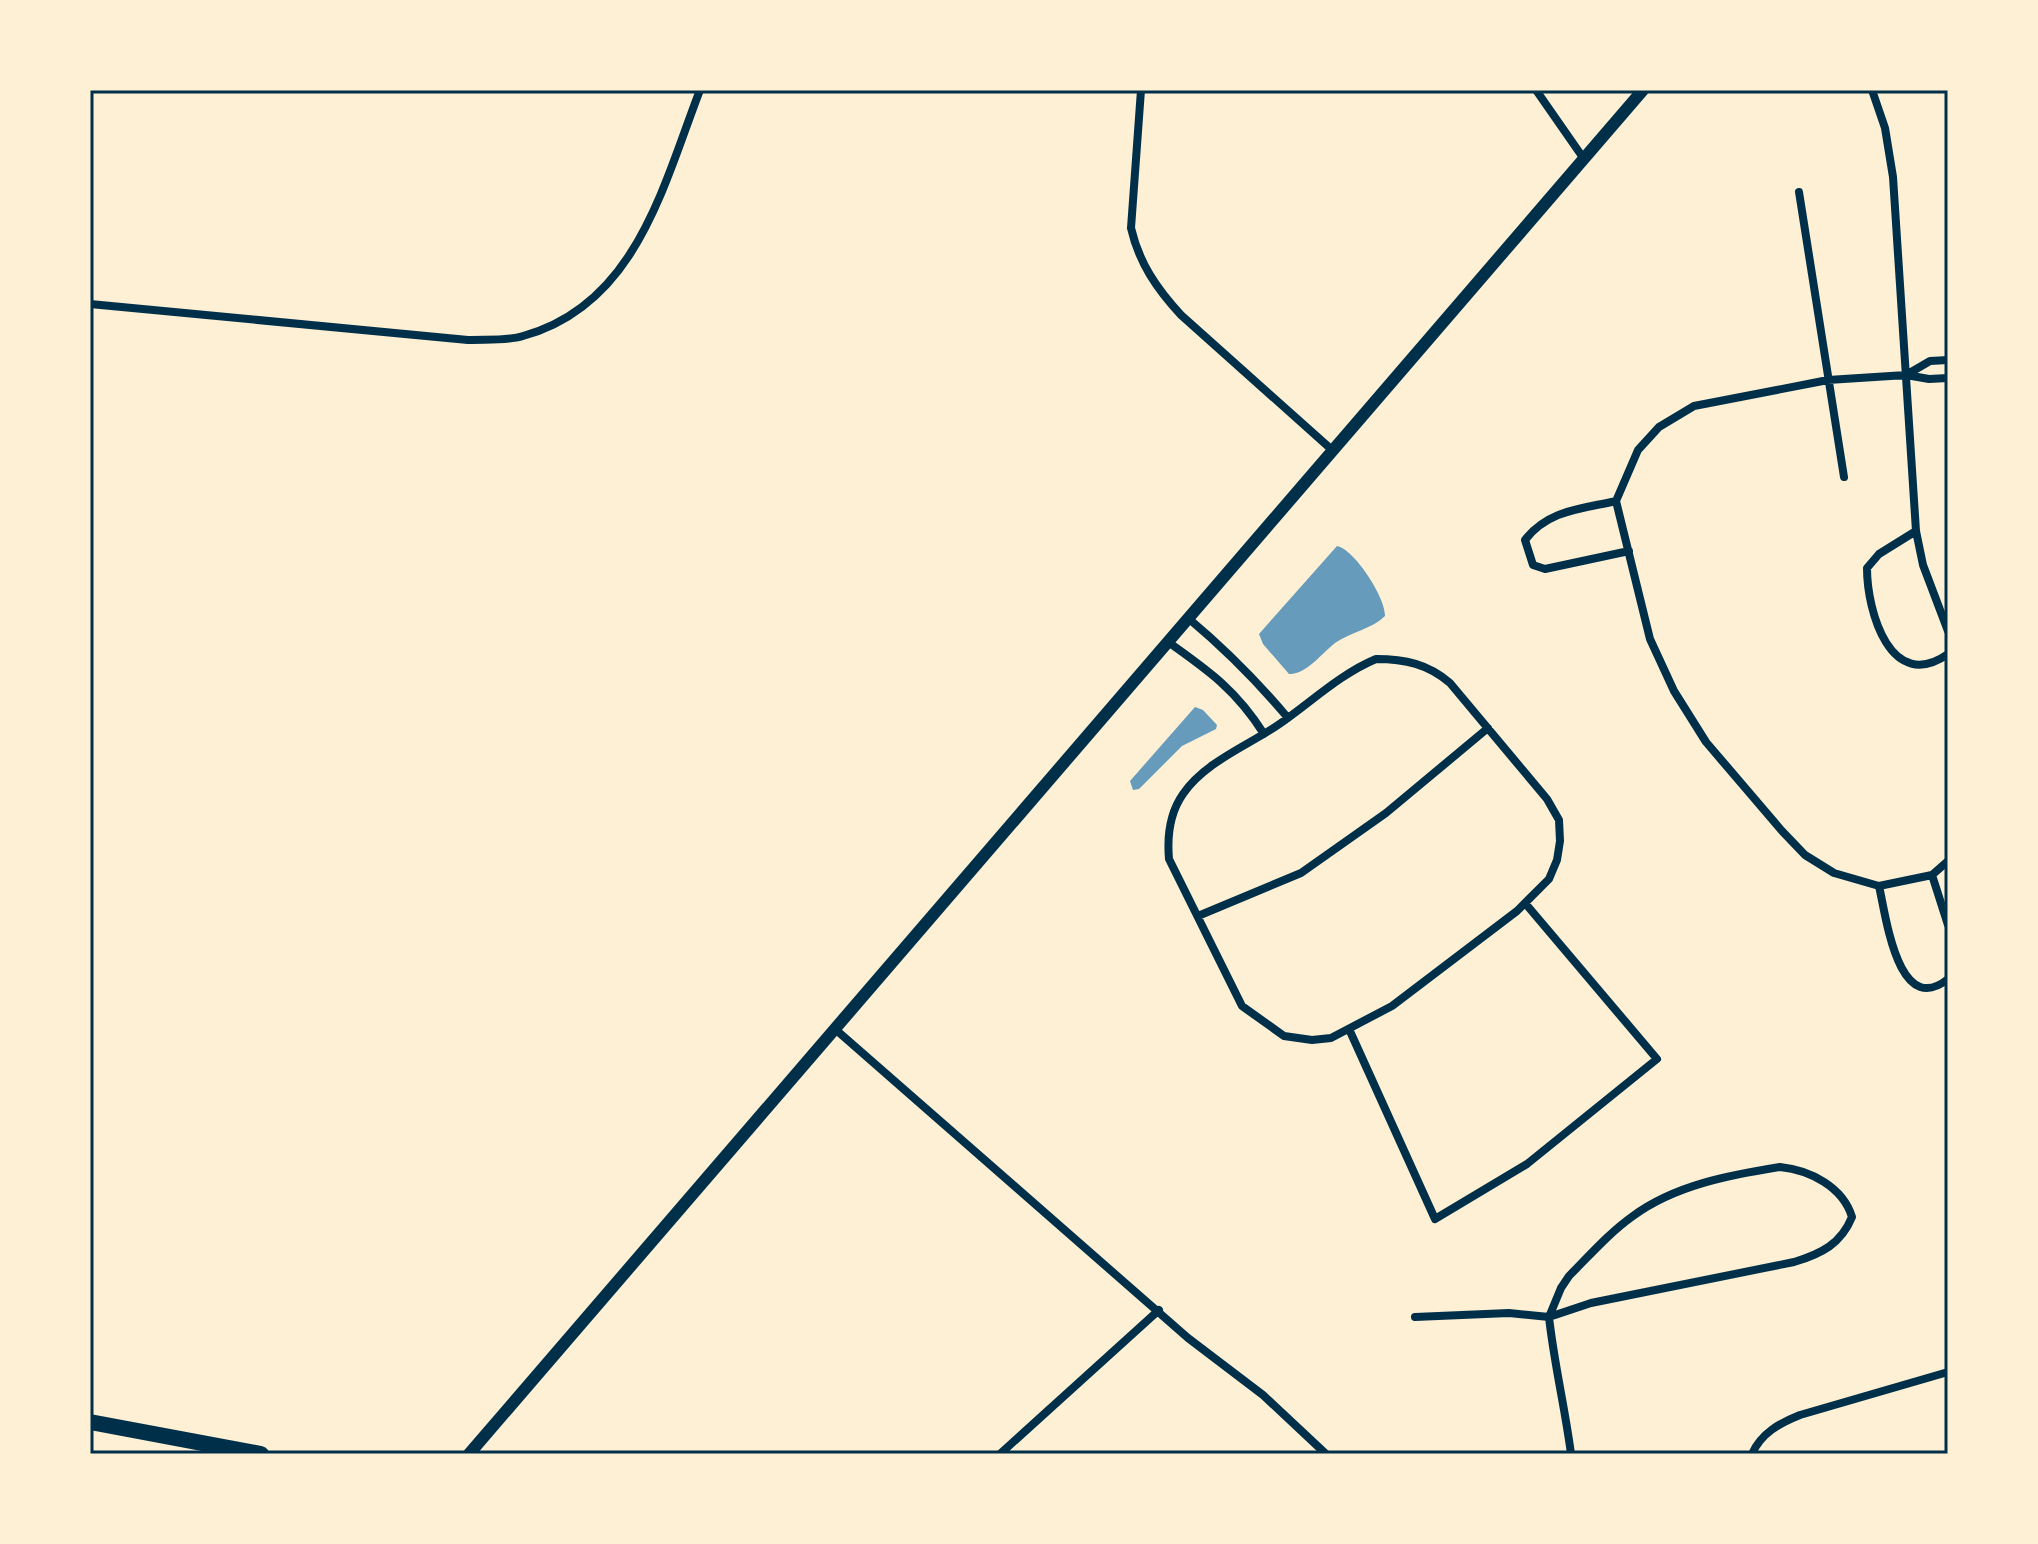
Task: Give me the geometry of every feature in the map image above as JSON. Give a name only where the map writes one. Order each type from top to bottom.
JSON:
[{"type":"main road","points":[[90,1422],[261,1454]]},
{"type":"street","points":[[90,304],[468,340],[521,337],[553,324],[588,303],[607,287],[627,261],[665,185],[700,90]]},
{"type":"street","points":[[1141,90],[1131,228],[1144,266],[1181,315],[1331,449]]},
{"type":"street","points":[[1536,90],[1584,159]]},
{"type":"street","points":[[469,1454],[1643,90]]},
{"type":"street","points":[[1872,90],[1885,128],[1893,177],[1916,531],[1923,565],[1948,631]]},
{"type":"street","points":[[1799,192],[1844,477]]},
{"type":"street","points":[[1906,375],[1930,361],[1948,360]]},
{"type":"street","points":[[1948,378],[1906,375],[1828,380],[1694,406],[1659,427],[1638,450],[1616,501],[1650,639],[1674,691],[1706,742],[1782,831],[1805,855],[1834,873],[1879,886],[1932,875],[1948,861]]},
{"type":"street","points":[[1616,501],[1552,516],[1536,526],[1525,540],[1533,565],[1545,569],[1629,551]]},
{"type":"street","points":[[1916,531],[1879,554],[1867,568],[1871,607],[1891,653],[1907,663],[1934,664],[1948,654]]},
{"type":"street","points":[[1188,618],[1258,682],[1288,718]]},
{"type":"street","points":[[1168,642],[1219,679],[1247,707],[1264,734]]},
{"type":"street","points":[[1376,659],[1419,664],[1436,671],[1450,683],[1547,799],[1559,820],[1557,860],[1549,879],[1525,903],[1392,1006],[1331,1038],[1312,1040],[1284,1036],[1242,1006],[1169,859],[1171,817],[1183,794],[1200,776],[1288,718],[1358,667],[1376,659]]},
{"type":"street","points":[[1198,916],[1301,873],[1386,813],[1488,728]]},
{"type":"street","points":[[1932,875],[1948,925]]},
{"type":"street","points":[[1879,886],[1896,957],[1910,981],[1923,988],[1935,989],[1948,979]]},
{"type":"street","points":[[1349,1029],[1435,1219],[1527,1164],[1657,1059],[1525,903]]},
{"type":"street","points":[[835,1029],[1188,1338],[1263,1395],[1326,1454]]},
{"type":"street","points":[[1415,1317],[1509,1313],[1549,1317],[1591,1303],[1815,1256],[1838,1242],[1852,1217],[1849,1207],[1836,1191],[1800,1169],[1780,1167],[1719,1178],[1678,1192],[1634,1215],[1601,1244],[1561,1288],[1549,1317],[1571,1454]]},
{"type":"street","points":[[1000,1454],[1159,1310]]},
{"type":"street","points":[[1752,1454],[1772,1429],[1800,1415],[1948,1372]]},
{"type":"water","points":[[1337,546],[1352,556],[1368,575],[1385,616],[1335,643],[1302,671],[1289,674],[1263,644],[1259,634]]},
{"type":"water","points":[[1195,707],[1203,710],[1217,725],[1216,729],[1182,746],[1139,789],[1133,790],[1130,781]]}]
